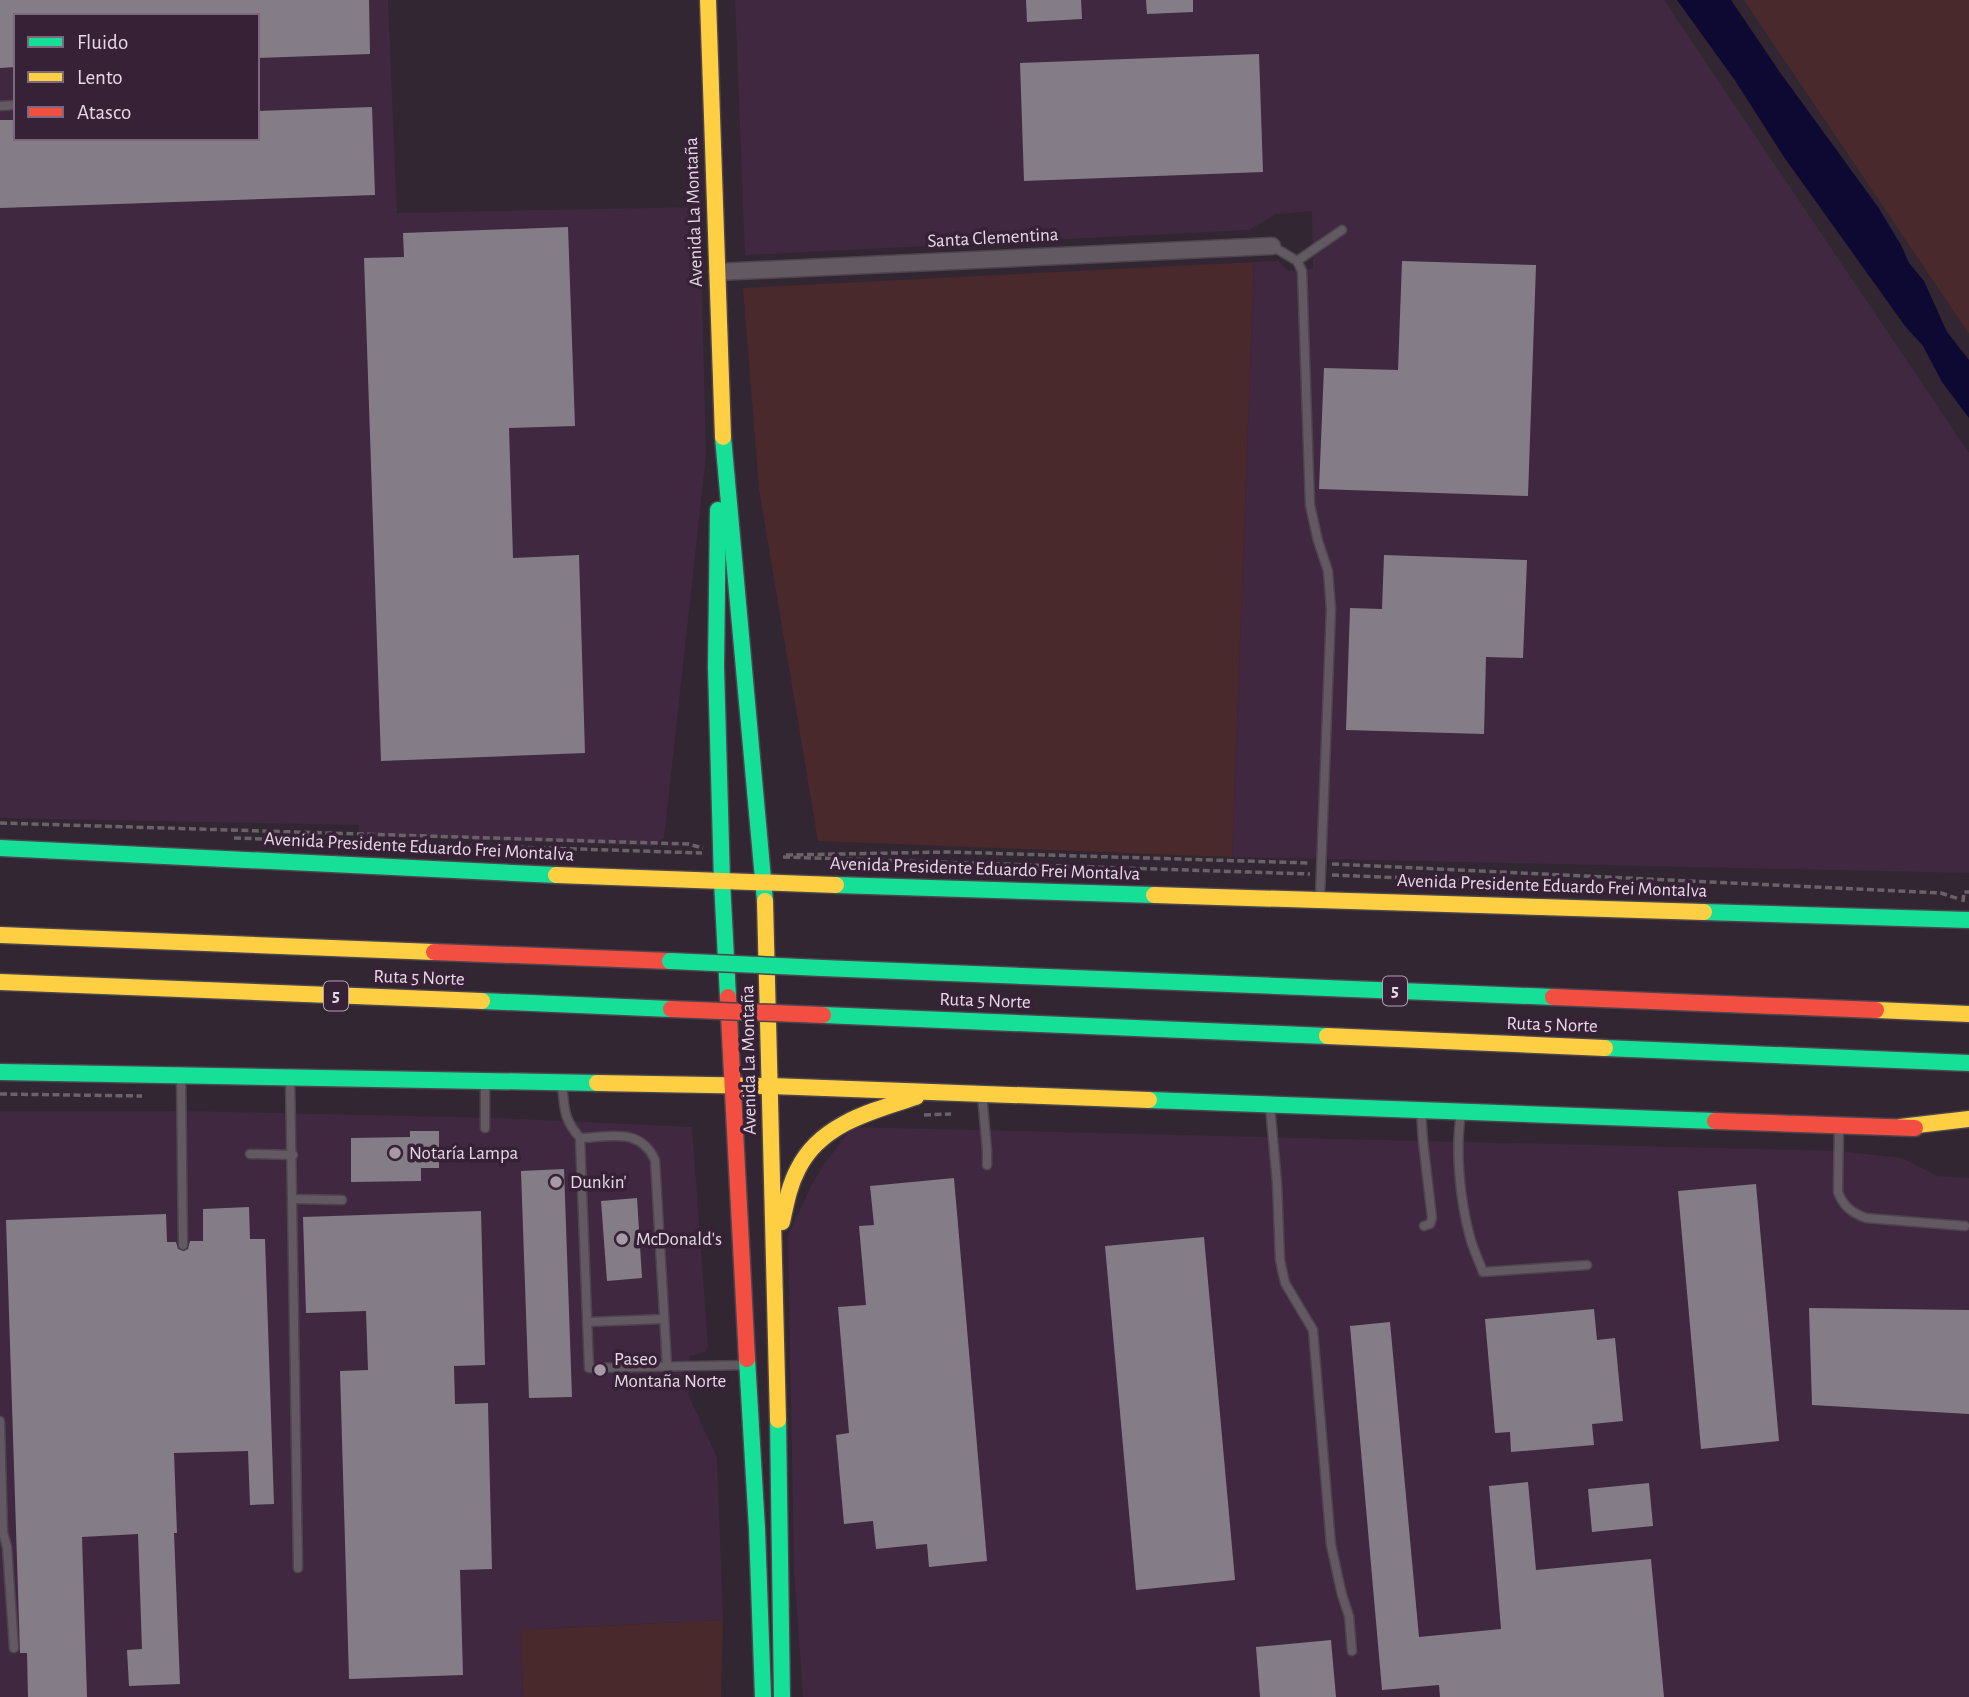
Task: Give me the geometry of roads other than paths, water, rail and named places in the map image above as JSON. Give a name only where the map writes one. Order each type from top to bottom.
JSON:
[{"type":"main road","name":"Avenida La Montaña","points":[[708,0],[722,423],[765,882],[782,1697]]},
{"type":"main road","name":"Avenida La Montaña","points":[[722,423],[716,599],[721,853],[757,1529],[763,1697]]},
{"type":"main road","name":"Avenida Presidente Eduardo Frei Montalva","points":[[0,848],[722,881],[1969,920]]},
{"type":"main road","name":"Ruta 5 Norte","points":[[0,935],[1969,1014]]},
{"type":"main road","name":"Ruta 5 Norte","points":[[0,982],[1969,1063]]},
{"type":"main road","points":[[0,1072],[771,1086],[1969,1130]]},
{"type":"main road","points":[[774,1272],[787,1198],[808,1152],[842,1123],[880,1108],[935,1092]]},
{"type":"main road","points":[[1900,1127],[1969,1119]]},
{"type":"street","name":"Santa Clementina","points":[[717,272],[1272,246]]},
{"type":"lane","points":[[1297,261],[1342,230]]},
{"type":"lane","points":[[1272,246],[1297,261],[1302,271],[1310,505],[1328,571],[1331,609],[1320,901]]},
{"type":"lane","points":[[181,1075],[183,1245]]},
{"type":"lane","points":[[290,1077],[298,1568]]},
{"type":"lane","points":[[485,1080],[485,1129]]},
{"type":"lane","points":[[562,1082],[568,1125],[580,1138],[589,1368],[747,1365]]},
{"type":"lane","points":[[982,1093],[987,1165]]},
{"type":"lane","points":[[1270,1104],[1280,1260],[1285,1283],[1313,1330],[1331,1545],[1349,1616],[1352,1651]]},
{"type":"lane","points":[[1421,1110],[1432,1218],[1430,1224],[1424,1226]]},
{"type":"lane","points":[[1461,1111],[1461,1192],[1470,1238],[1483,1272],[1587,1265]]},
{"type":"lane","points":[[1839,1125],[1838,1192],[1840,1199],[1851,1211],[1858,1216],[1874,1219],[1965,1226]]},
{"type":"lane","points":[[580,1138],[631,1136],[641,1141],[651,1151],[655,1160],[667,1366]]},
{"type":"lane","points":[[250,1154],[293,1155]]},
{"type":"lane","points":[[293,1199],[342,1200]]},
{"type":"lane","points":[[587,1322],[664,1319]]},
{"type":"lane","points":[[0,1421],[3,1532],[8,1547],[14,1648]]},
{"type":"place","name":"Notaría Lampa","points":[[395,1153]]},
{"type":"place","name":"Dunkin'","points":[[556,1182]]},
{"type":"place","name":"McDonald's","points":[[622,1239]]},
{"type":"place","name":"Paseo Montaña Norte","points":[[600,1370]]}]
